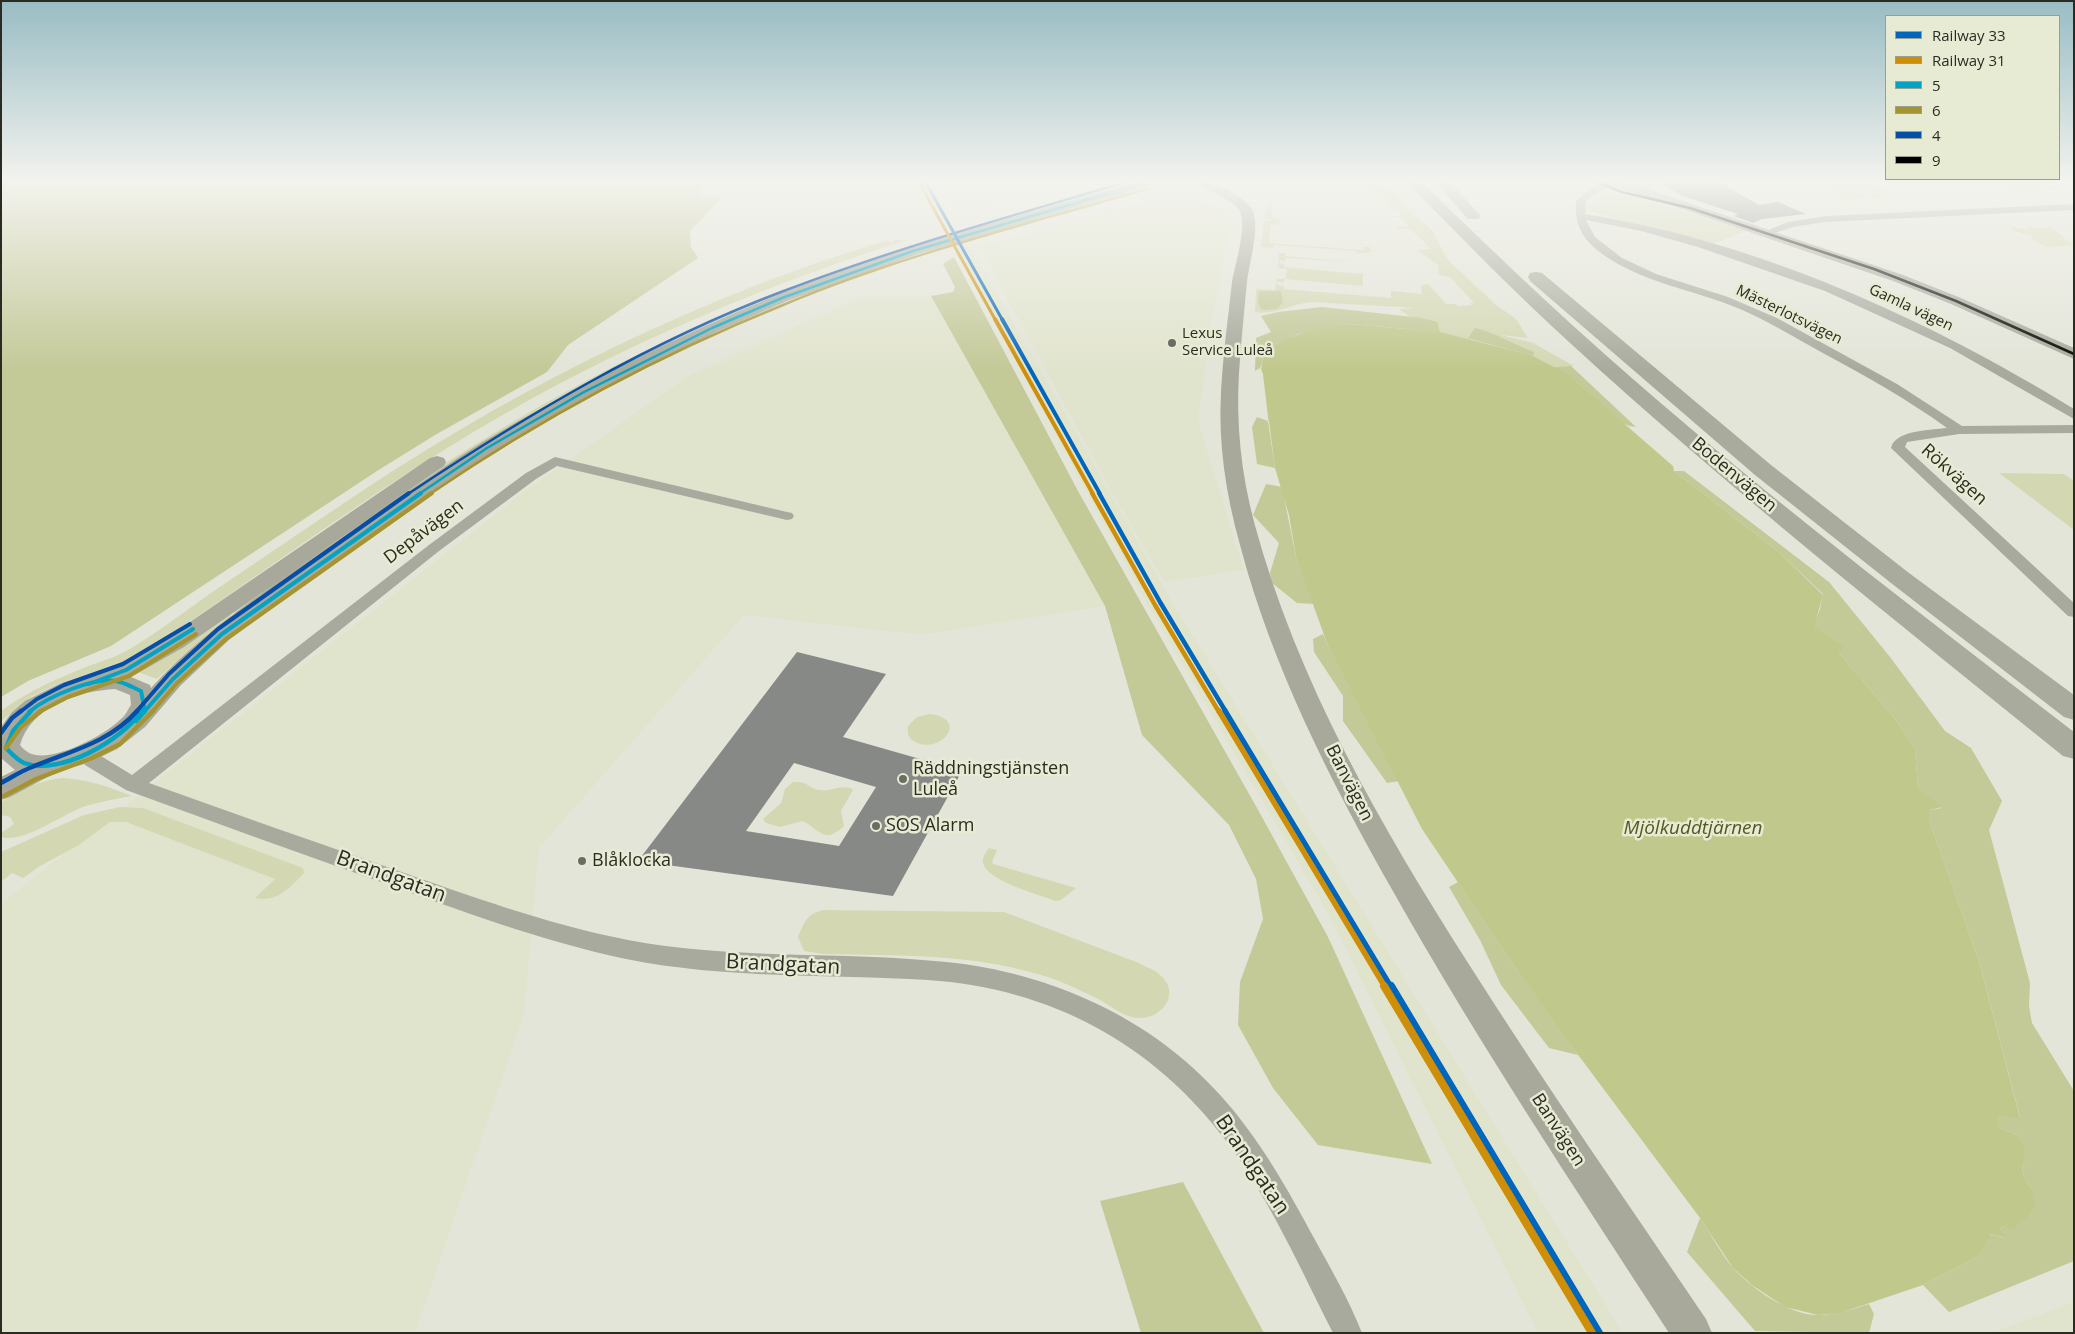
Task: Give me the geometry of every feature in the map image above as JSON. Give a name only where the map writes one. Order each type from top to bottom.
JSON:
[{"type":"main road","points":[[79,756],[40,764],[20,762],[10,756],[6,748],[6,738],[25,714],[40,704],[60,694],[126,670],[176,642],[357,515],[463,445],[563,388],[631,353],[713,316],[821,272],[903,245]]},
{"type":"main road","points":[[1,790],[33,773],[79,756],[116,738],[136,721],[174,679],[222,634],[405,503],[487,448],[584,392],[694,336],[792,294],[933,245]]},
{"type":"main road","name":"Banvägen","points":[[1245,245],[1232,352],[1229,427],[1232,458],[1238,495],[1259,572],[1295,670],[1356,800],[1404,886],[1521,1074],[1692,1333]]},
{"type":"main road","name":"Bodenvägen","points":[[1476,245],[1552,316],[1716,460],[2074,748]]},
{"type":"main road","name":"Bodenvägen","points":[[1503,245],[1528,270],[1617,347],[1764,470],[1900,578],[2074,710]]},
{"type":"main road","points":[[1804,245],[1898,278],[2074,354]]},
{"type":"main road","points":[[89,684],[118,681],[130,683],[140,688],[146,701],[136,721]]},
{"type":"street","name":"Mästerlotsvägen","points":[[1599,245],[1625,264],[1662,281],[1732,302],[1775,322],[1891,384],[1959,430]]},
{"type":"street","name":"Gamla vägen","points":[[1703,245],[1826,287],[1932,333],[2015,379],[2074,415]]},
{"type":"street","name":"Rökvägen","points":[[2074,429],[1959,430],[1903,440],[1899,443],[1898,448],[2074,612]]},
{"type":"street","name":"Depåvägen","points":[[133,784],[434,548],[531,476],[555,461],[787,516]]},
{"type":"street","name":"Brandgatan","points":[[79,756],[96,762],[133,784],[476,908],[580,939],[669,956],[721,962],[958,973],[1010,982],[1039,991],[1089,1011],[1130,1034],[1174,1066],[1235,1133],[1272,1188],[1348,1333]]},
{"type":"shaded area","points":[[1,245],[691,245],[698,258],[568,345],[547,372],[435,435],[377,471],[111,646],[28,681],[1,697]]},
{"type":"shaded area","points":[[872,245],[891,245],[788,281],[729,304],[672,329],[558,384],[411,471],[155,645],[119,664],[55,685],[31,697],[1,721],[1,711],[21,697],[53,681],[116,656],[133,647],[368,487],[429,448],[491,412],[554,377],[619,345],[752,287],[819,262]]},
{"type":"shaded area","points":[[917,245],[930,245],[651,352],[238,613],[230,612],[410,486],[527,413],[644,352],[704,324],[764,298]]},
{"type":"shaded area","points":[[957,245],[967,245],[969,249],[972,249],[1171,600],[1623,1333],[1538,1333],[1326,910],[1147,604],[957,252],[960,251]]},
{"type":"shaded area","points":[[1226,245],[1211,324],[1198,421],[1244,570],[1164,582],[1106,482],[979,246]]},
{"type":"shaded area","points":[[1261,245],[1274,245],[1273,248],[1261,247]]},
{"type":"shaded area","points":[[1277,245],[1363,250],[1363,247],[1370,247],[1371,252],[1356,254],[1356,251]]},
{"type":"shaded area","points":[[1427,245],[1440,245],[1447,259],[1496,305],[1516,319],[1528,338],[1501,335],[1533,343],[1574,366],[1554,367],[1268,421],[1263,374],[1260,368],[1409,329],[1410,317],[1399,309],[1416,308],[1312,302],[1276,311],[1255,312],[1256,289],[1275,290],[1277,279],[1285,279],[1284,282],[1277,282],[1277,285],[1284,286],[1284,289],[1391,298],[1391,291],[1422,294],[1421,285],[1428,284],[1446,304],[1456,304],[1458,306],[1472,305],[1470,303],[1474,303],[1450,277],[1439,275],[1438,265],[1417,250],[1431,249]]},
{"type":"shaded area","points":[[2043,245],[2070,245],[2046,247]]},
{"type":"shaded area","points":[[1279,253],[1285,253],[1285,256],[1352,262],[1285,258],[1285,261],[1280,260],[1279,263],[1284,264],[1284,267],[1363,274],[1363,286],[1285,279],[1287,269],[1278,268]]},
{"type":"shaded area","points":[[954,257],[1078,491],[1328,937],[1432,1164],[1318,1145],[1273,1088],[1238,1025],[1240,982],[1263,919],[1256,879],[1229,825],[1142,735],[1105,606],[931,296],[953,292],[955,287],[943,264]]},
{"type":"shaded area","points":[[1259,291],[1281,291],[1283,302],[1277,309],[1262,310],[1258,303]]},
{"type":"shaded area","points":[[931,296],[1105,606],[921,635],[744,615],[539,848],[524,1014],[415,1333],[1,1333],[1,903],[526,490],[688,376],[862,297]]},
{"type":"shaded area","points":[[1322,307],[1422,318],[1437,322],[1440,332],[1350,324],[1298,334],[1280,343],[1264,357],[1260,368],[1255,371],[1256,338],[1271,332],[1261,316]]},
{"type":"shaded area","points":[[1475,328],[1490,332],[1534,352],[1533,356],[1468,338]]},
{"type":"shaded area","points":[[1571,366],[1636,427],[1627,425],[1611,416],[1576,382],[1553,367]]},
{"type":"shaded area","points":[[1257,417],[1268,421],[1275,468],[1257,464],[1252,427]]},
{"type":"shaded area","points":[[1674,471],[1684,471],[1829,582],[1890,657],[1945,731],[1971,748],[2002,801],[1989,830],[2030,983],[2029,1006],[2032,1023],[2074,1091],[2074,1261],[1949,1312],[1923,1285],[1979,1256],[1989,1234],[2006,1238],[2000,1229],[2004,1226],[2016,1226],[2031,1188],[2024,1178],[2022,1168],[2025,1159],[2017,1135],[2000,1128],[1996,1121],[1999,1116],[2020,1117],[1979,961],[1929,820],[1929,810],[1942,808],[1918,788],[1915,748],[1896,720],[1839,653],[1842,644],[1813,627],[1823,594],[1779,552]]},
{"type":"shaded area","points":[[1999,473],[2064,474],[2074,481],[2074,530]]},
{"type":"shaded area","points":[[1266,484],[1282,487],[1296,557],[1314,604],[1297,603],[1272,583],[1270,573],[1279,543],[1253,515]]},
{"type":"shaded area","points":[[227,615],[233,616],[157,679],[138,672]]},
{"type":"shaded area","points":[[1323,634],[1399,781],[1387,783],[1343,721],[1343,696],[1314,652],[1313,639]]},
{"type":"shaded area","points":[[930,714],[942,717],[948,722],[950,728],[947,735],[934,744],[925,745],[915,742],[908,735],[908,726],[917,717]]},
{"type":"shaded area","points":[[62,778],[89,782],[132,796],[83,807],[31,833],[10,838],[1,837],[1,833],[14,824],[10,817],[1,815],[1,802],[30,786]]},
{"type":"shaded area","points":[[793,782],[802,783],[819,790],[842,787],[851,788],[853,790],[841,811],[844,826],[837,832],[827,835],[818,832],[803,821],[780,827],[766,823],[763,819],[781,803],[785,789]]},
{"type":"shaded area","points":[[120,807],[143,808],[303,868],[304,873],[282,893],[270,898],[255,898],[275,879],[126,822],[110,822],[79,845],[40,866],[23,878],[12,873],[1,882],[1,852],[84,815]]},
{"type":"shaded area","points":[[989,848],[997,850],[992,862],[993,864],[1076,888],[1061,900],[1055,901],[1003,881],[987,870],[983,863]]},
{"type":"shaded area","points":[[1458,882],[1504,951],[1578,1055],[1549,1048],[1501,985],[1480,940],[1449,887]]},
{"type":"shaded area","points":[[823,910],[1004,912],[1152,969],[1166,981],[1169,996],[1161,1010],[1146,1017],[1137,1018],[1122,1013],[1100,1000],[1063,983],[1014,968],[960,959],[823,954],[804,951],[798,937],[802,927],[810,916]]},
{"type":"shaded area","points":[[1183,1182],[1264,1333],[1141,1333],[1100,1201]]},
{"type":"shaded area","points":[[1700,1218],[1734,1269],[1762,1293],[1785,1307],[1809,1314],[1833,1314],[1869,1304],[1874,1314],[1869,1333],[1755,1331],[1687,1252]]},
{"type":"shaded area","points":[[2074,1302],[2074,1333],[1990,1333]]},
{"type":"water","name":"Mjölkuddtjärnen","points":[[1350,324],[1440,332],[1533,356],[1567,374],[1673,466],[1674,471],[1779,552],[1823,595],[1814,627],[1842,644],[1843,649],[1839,653],[1896,720],[1915,748],[1918,788],[1943,807],[1929,810],[1929,820],[1979,961],[2020,1118],[1999,1116],[1997,1121],[2000,1128],[2017,1135],[2024,1146],[2025,1159],[2022,1168],[2024,1178],[2031,1188],[2035,1204],[2027,1217],[2016,1226],[2015,1230],[2004,1226],[2000,1229],[2007,1238],[1990,1234],[1979,1256],[1923,1285],[1840,1313],[1818,1315],[1785,1307],[1752,1285],[1733,1268],[1700,1218],[1561,1032],[1422,829],[1328,646],[1296,557],[1289,515],[1275,468],[1262,367],[1263,361],[1271,349],[1291,337],[1316,329]]},
{"type":"building","name":"Räddningstjänsten Luleå","points":[[797,652],[886,674],[843,737],[962,771],[893,896],[638,861]],"holes":[[[794,763],[876,787],[839,846],[746,831]]]},
{"type":"rail line","name":"31","points":[[954,245],[1155,605],[1592,1333]]},
{"type":"rail line","name":"33","points":[[961,245],[1160,602],[1599,1333]]},
{"type":"transit line","name":"4","points":[[1,783],[31,767],[88,746],[112,734],[132,717],[169,674],[218,629],[377,514],[484,443],[581,386],[709,322],[780,292],[910,245]]},
{"type":"transit line","name":"5","points":[[136,721],[173,679],[222,634],[381,519],[487,448],[584,392],[712,328],[782,298],[933,245]]},
{"type":"transit line","name":"6","points":[[4,796],[36,779],[92,758],[120,744],[141,725],[177,683],[226,639],[385,524],[490,453],[587,398],[715,334],[784,304],[915,257],[955,245]]},
{"type":"transit line","name":"9","points":[[1802,245],[1874,269],[1956,301],[2074,354]]},
{"type":"transit line","name":"4","points":[[1,733],[12,718],[37,699],[64,685],[123,664],[190,624]]},
{"type":"transit line","name":"5","points":[[89,684],[126,670],[193,629]]},
{"type":"transit line","name":"6","points":[[6,748],[21,727],[43,709],[68,697],[129,676],[196,634]]},
{"type":"transit line","name":"5","points":[[118,681],[141,691],[144,706],[132,723],[109,742],[65,761],[37,765],[24,763],[6,748],[13,731],[23,718],[50,697],[66,690],[101,682],[118,681]]},
{"type":"place","name":"Lexus Service Luleå","points":[[1172,343]]},
{"type":"place","name":"Räddningstjänsten Luleå","points":[[903,779]]},
{"type":"place","name":"SOS Alarm","points":[[876,826]]},
{"type":"place","name":"Blåklocka","points":[[582,861]]}]
